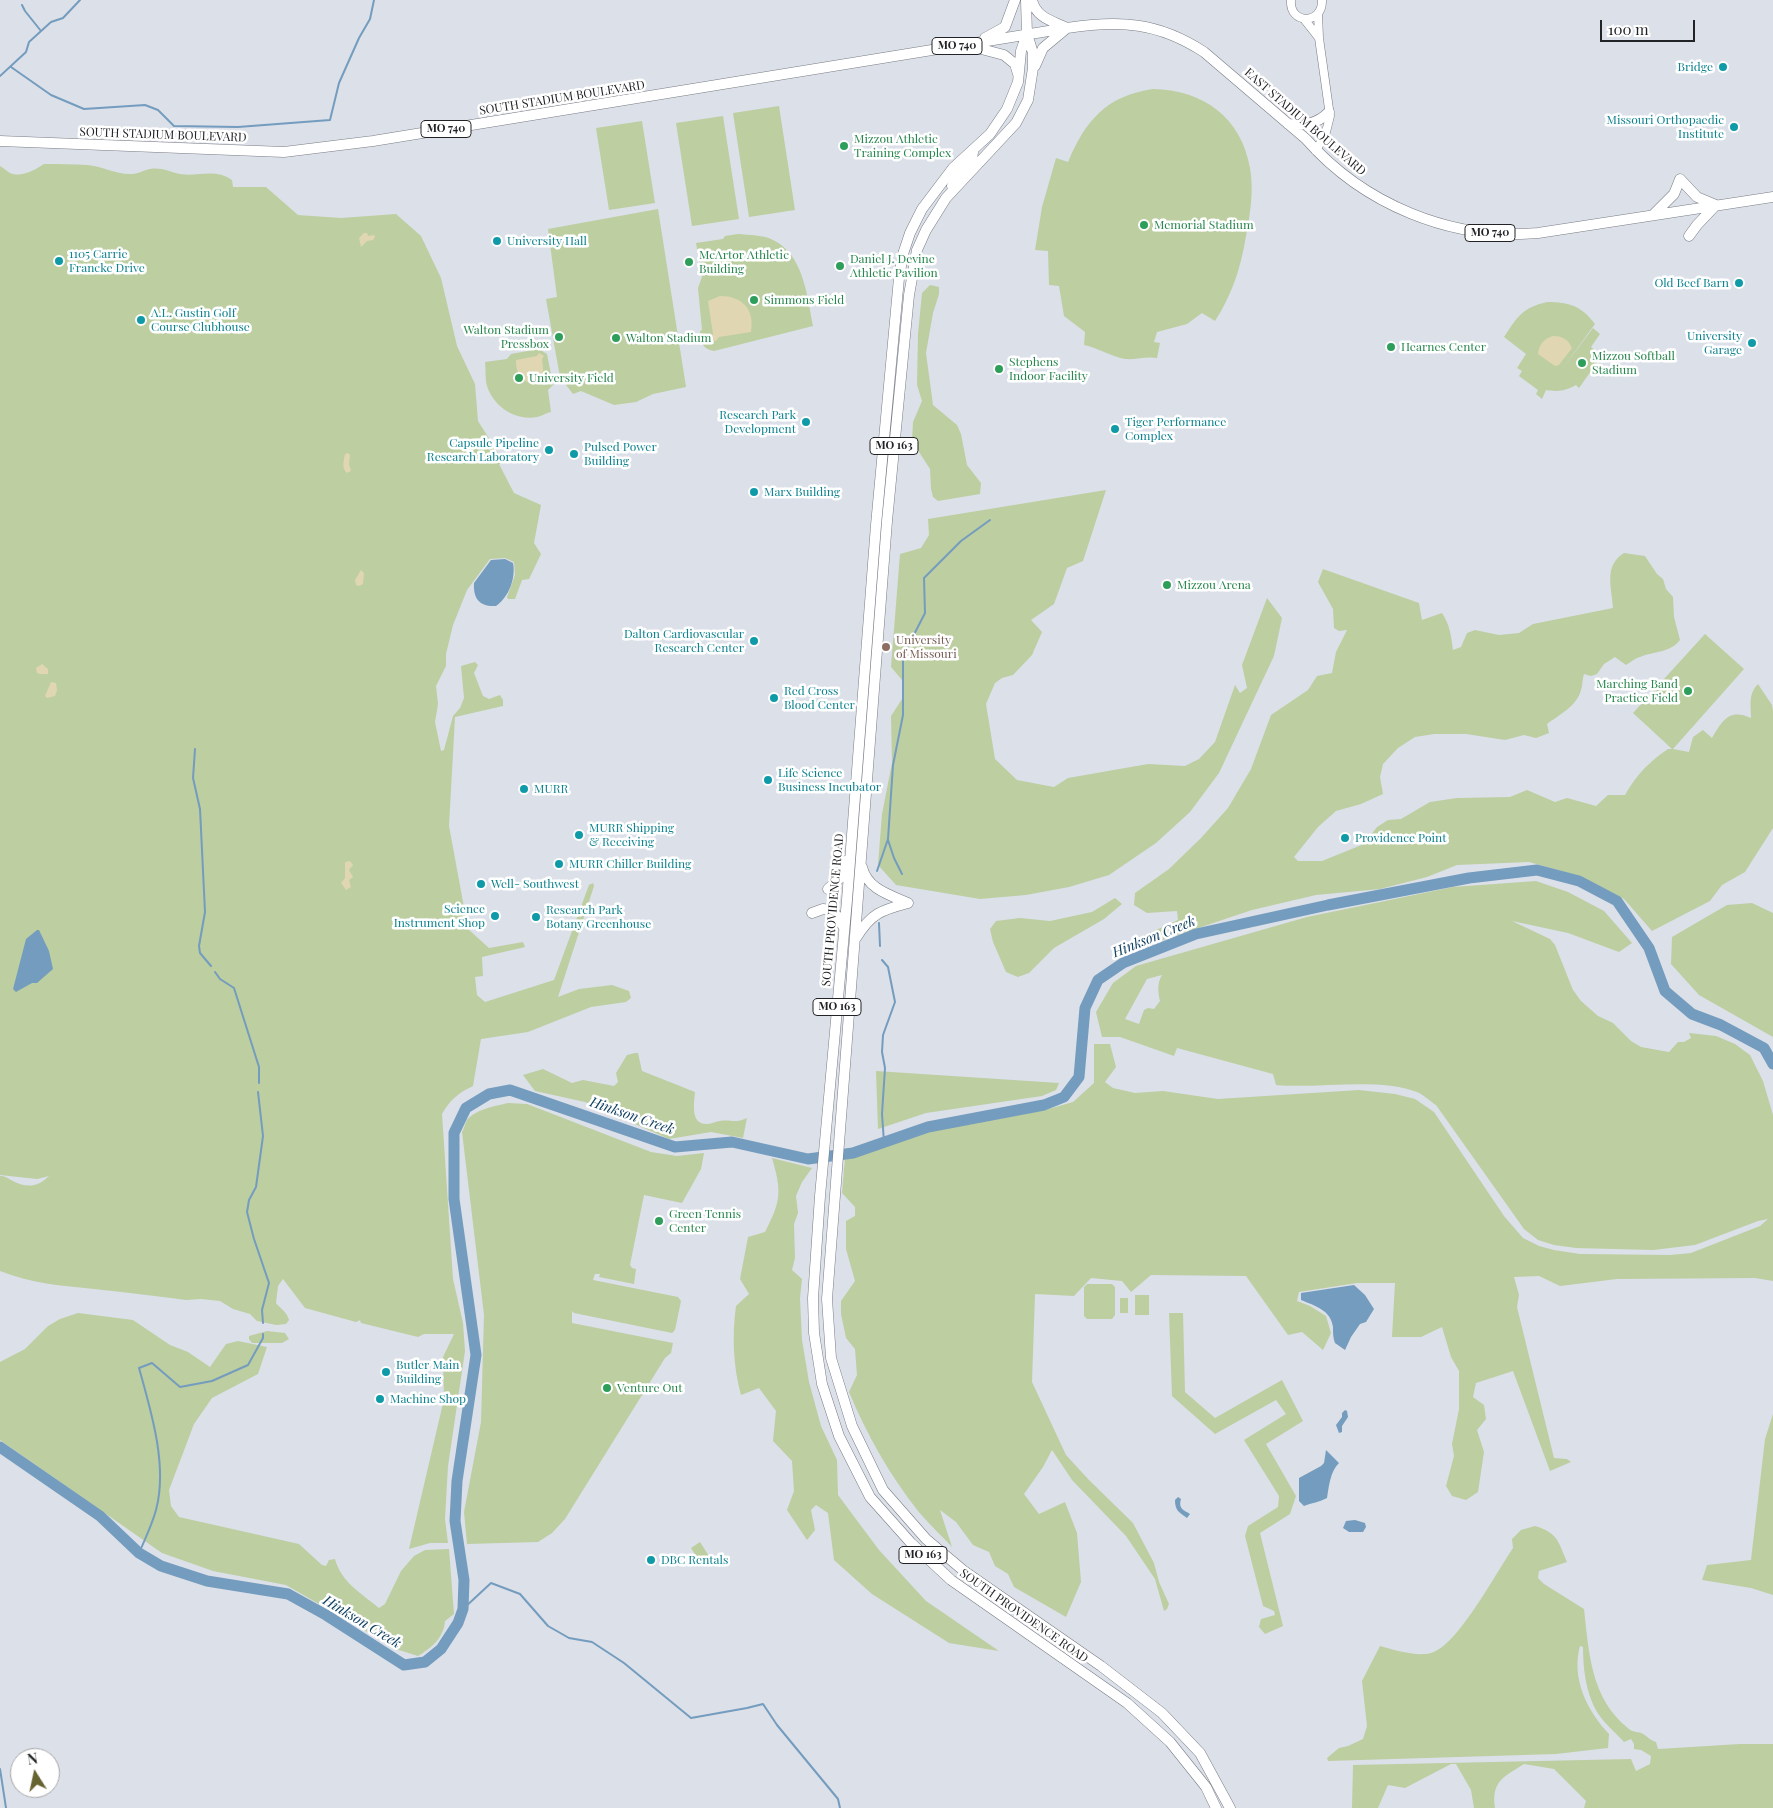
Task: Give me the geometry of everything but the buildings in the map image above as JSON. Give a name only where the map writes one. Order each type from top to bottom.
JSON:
[{"type":"main road","points":[[964,45],[988,37],[1005,27],[1016,0]]},
{"type":"main road","name":"SOUTH PROVIDENCE ROAD","points":[[1026,0],[1027,34],[1033,53],[1028,100],[1016,124],[946,198],[926,230],[917,250],[909,295],[887,521],[826,1299],[831,1358],[852,1426],[883,1490],[926,1539],[964,1571],[1101,1666],[1162,1713],[1200,1753],[1230,1808]]},
{"type":"main road","points":[[1032,0],[1037,12],[1042,17],[1067,28],[1043,48],[1032,76]]},
{"type":"main road","name":"EAST STADIUM BOULEVARD","points":[[888,57],[1093,24],[1127,23],[1156,29],[1171,34],[1204,52],[1352,180],[1395,206],[1431,221],[1469,230],[1519,235],[1773,197]]},
{"type":"main road","name":"SOUTH PROVIDENCE ROAD","points":[[1027,34],[1021,51],[1018,82],[1007,109],[990,134],[953,168],[922,209],[910,233],[903,254],[899,278],[876,524],[851,851],[820,1196],[813,1298],[814,1333],[822,1384],[839,1436],[870,1497],[911,1543],[952,1580],[1127,1703],[1170,1742],[1206,1787],[1216,1808]]},
{"type":"main road","points":[[964,45],[1004,55],[1014,64],[1018,76]]},
{"type":"main road","name":"SOUTH STADIUM BOULEVARD","points":[[0,141],[284,152],[383,140],[888,57]]},
{"type":"main road","points":[[1288,124],[1312,124],[1322,119],[1329,112]]},
{"type":"main road","points":[[946,198],[955,180],[972,159],[974,148]]},
{"type":"main road","points":[[1653,215],[1674,194],[1680,179],[1697,197],[1716,206],[1697,224],[1689,236]]},
{"type":"main road","points":[[828,890],[840,878],[844,862],[851,851]]},
{"type":"main road","points":[[854,940],[872,916],[908,903],[885,893],[868,882],[860,860]]},
{"type":"main road","points":[[812,913],[823,909],[832,910],[840,918],[844,928]]},
{"type":"street","points":[[1291,0],[1292,10],[1304,19],[1319,38]]},
{"type":"street","points":[[1316,150],[1329,125],[1319,38],[1318,14],[1322,0]]},
{"type":"street","points":[[1304,19],[1309,19],[1318,14]]},
{"type":"green space","name":"Memorial Stadium","points":[[1153,89],[1188,95],[1203,101],[1229,121],[1238,134],[1250,168],[1251,202],[1244,247],[1238,270],[1231,291],[1215,321],[1202,313],[1187,324],[1157,332],[1154,342],[1160,343],[1157,358],[1125,359],[1084,345],[1085,332],[1064,316],[1059,286],[1049,285],[1048,251],[1035,250],[1042,207],[1056,158],[1068,162],[1090,122],[1110,104],[1122,97]]},
{"type":"green space","points":[[779,106],[795,210],[749,217],[733,113]]},
{"type":"green space","points":[[723,116],[739,219],[692,226],[676,123]]},
{"type":"green space","points":[[642,121],[655,203],[609,210],[596,128]]},
{"type":"green space","points":[[44,164],[87,165],[126,174],[162,169],[187,175],[219,174],[232,180],[233,187],[266,187],[298,215],[341,218],[396,214],[421,236],[441,278],[457,346],[475,384],[478,421],[504,462],[499,464],[514,493],[541,505],[534,543],[541,554],[529,579],[522,580],[515,599],[508,599],[507,597],[515,575],[514,562],[505,558],[490,559],[467,590],[453,625],[446,654],[446,666],[436,686],[438,704],[435,722],[441,751],[444,750],[453,716],[460,708],[464,698],[461,666],[475,662],[478,665],[474,673],[483,696],[489,699],[500,695],[503,700],[503,706],[455,717],[449,826],[468,929],[489,948],[523,942],[525,947],[482,957],[483,976],[475,977],[477,995],[485,1002],[554,980],[589,885],[593,883],[594,886],[558,997],[579,989],[612,985],[629,991],[631,998],[626,1002],[591,1007],[528,1032],[481,1039],[473,1086],[455,1097],[442,1114],[453,1279],[463,1323],[465,1351],[448,1466],[445,1519],[448,1543],[430,1543],[409,1549],[444,1399],[443,1357],[454,1334],[424,1334],[418,1337],[361,1323],[360,1320],[356,1322],[305,1308],[283,1279],[278,1286],[276,1303],[289,1320],[286,1324],[276,1325],[257,1321],[250,1314],[233,1309],[220,1301],[186,1300],[58,1285],[34,1281],[0,1271],[0,1176],[16,1183],[31,1186],[40,1183],[49,1176],[37,1179],[0,1175],[0,166],[10,173],[19,175],[32,171]]},
{"type":"green space","name":"Walton Stadium","points":[[658,209],[686,387],[653,394],[636,402],[614,405],[581,391],[573,394],[560,377],[546,299],[557,297],[548,229]]},
{"type":"green space","name":"Simmons Field","points":[[738,234],[769,238],[783,247],[791,256],[798,266],[802,277],[813,326],[714,351],[705,347],[701,338],[698,288],[702,277],[696,243],[723,239],[725,236]]},
{"type":"green space","points":[[930,285],[939,287],[926,353],[933,405],[957,425],[961,434],[967,465],[981,483],[980,494],[938,501],[933,497],[931,489],[930,469],[912,441],[913,422],[922,401],[917,385],[918,334],[922,293]]},
{"type":"green space","points":[[1547,302],[1574,306],[1585,313],[1595,324],[1560,372],[1593,328],[1600,334],[1591,347],[1601,357],[1579,388],[1576,385],[1561,391],[1546,390],[1542,399],[1536,394],[1538,390],[1519,376],[1522,371],[1517,368],[1526,354],[1504,337],[1521,314],[1532,307]]},
{"type":"green space","name":"University Field","points":[[539,349],[547,354],[553,385],[548,390],[551,412],[539,417],[521,417],[506,411],[490,394],[486,383],[485,362],[507,359],[511,354]]},
{"type":"green space","points":[[1106,490],[1083,561],[1067,568],[1054,604],[1031,620],[1042,632],[1032,655],[1013,675],[1002,678],[995,683],[986,704],[995,759],[1017,780],[1054,787],[1068,778],[1148,764],[1185,766],[1199,759],[1215,742],[1235,685],[1240,693],[1247,688],[1242,665],[1267,598],[1282,618],[1274,656],[1219,773],[1190,812],[1156,843],[1109,875],[1069,887],[1026,895],[980,899],[896,885],[878,865],[882,814],[892,763],[891,716],[902,699],[902,680],[891,667],[900,554],[921,548],[929,535],[928,519]]},
{"type":"green space","points":[[1624,553],[1645,556],[1657,574],[1663,579],[1666,589],[1673,597],[1674,617],[1680,640],[1676,644],[1667,650],[1635,659],[1626,665],[1615,657],[1604,664],[1597,674],[1591,676],[1584,674],[1582,688],[1576,701],[1547,724],[1549,733],[1536,738],[1524,735],[1505,740],[1466,734],[1434,734],[1415,737],[1398,748],[1383,764],[1380,777],[1383,794],[1361,804],[1336,811],[1318,827],[1294,857],[1298,861],[1322,861],[1364,844],[1377,827],[1388,820],[1401,819],[1430,802],[1457,798],[1510,797],[1527,790],[1555,802],[1567,798],[1596,806],[1608,795],[1625,795],[1634,780],[1649,764],[1668,749],[1672,749],[1633,713],[1705,634],[1744,669],[1673,749],[1689,752],[1693,737],[1703,730],[1712,738],[1719,726],[1732,715],[1743,715],[1751,718],[1751,696],[1758,684],[1772,705],[1773,711],[1773,828],[1745,872],[1722,885],[1710,901],[1652,931],[1624,899],[1579,876],[1529,862],[1457,865],[1427,877],[1380,889],[1316,895],[1252,910],[1127,952],[1126,944],[1178,920],[1177,911],[1147,913],[1134,905],[1135,893],[1169,869],[1228,808],[1251,769],[1271,715],[1308,690],[1317,676],[1332,673],[1336,652],[1347,630],[1339,631],[1334,628],[1333,609],[1318,582],[1323,569],[1419,603],[1422,620],[1442,613],[1451,635],[1453,650],[1461,647],[1467,633],[1475,630],[1499,635],[1519,633],[1533,624],[1613,608],[1611,571],[1617,558]]},
{"type":"green space","points":[[1536,881],[1568,892],[1604,911],[1632,943],[1619,952],[1568,933],[1512,921],[1550,939],[1555,945],[1573,990],[1581,1001],[1598,1016],[1613,1023],[1631,1041],[1641,1047],[1669,1052],[1678,1042],[1684,1042],[1691,1038],[1689,1033],[1716,1036],[1735,1044],[1750,1055],[1763,1081],[1773,1115],[1773,1281],[1755,1278],[1617,1279],[1560,1286],[1539,1276],[1514,1277],[1519,1295],[1517,1307],[1554,1458],[1567,1459],[1571,1462],[1550,1471],[1513,1371],[1476,1383],[1473,1397],[1484,1405],[1486,1419],[1477,1430],[1484,1452],[1478,1492],[1466,1500],[1452,1496],[1446,1486],[1454,1456],[1452,1444],[1459,1409],[1459,1371],[1451,1357],[1442,1327],[1421,1337],[1392,1337],[1395,1283],[1357,1283],[1299,1292],[1297,1301],[1310,1306],[1326,1316],[1331,1333],[1323,1350],[1302,1332],[1288,1335],[1246,1276],[1151,1275],[1131,1292],[1122,1281],[1091,1278],[1074,1296],[1035,1294],[1032,1382],[1066,1455],[1133,1523],[1154,1563],[1159,1582],[1169,1604],[1164,1611],[1155,1579],[1126,1536],[1072,1480],[1052,1450],[1043,1467],[1024,1494],[1039,1514],[1065,1502],[1077,1533],[1081,1582],[1066,1617],[1014,1587],[1008,1574],[995,1566],[989,1552],[973,1545],[956,1522],[940,1510],[952,1547],[918,1511],[888,1468],[863,1424],[849,1392],[857,1375],[855,1349],[846,1338],[841,1314],[841,1301],[855,1281],[846,1249],[846,1221],[855,1216],[855,1207],[842,1193],[845,1158],[927,1132],[1045,1110],[1073,1102],[1094,1083],[1094,1044],[1110,1044],[1116,1067],[1105,1082],[1113,1088],[1135,1093],[1163,1091],[1218,1099],[1359,1090],[1395,1094],[1415,1099],[1434,1112],[1504,1216],[1523,1238],[1539,1246],[1554,1250],[1580,1254],[1670,1255],[1691,1253],[1760,1226],[1768,1219],[1695,1245],[1653,1250],[1576,1248],[1554,1245],[1538,1240],[1524,1229],[1436,1105],[1417,1092],[1385,1085],[1367,1084],[1276,1085],[1273,1074],[1177,1048],[1174,1056],[1120,1037],[1102,1037],[1096,1012],[1113,983],[1136,966],[1307,917],[1453,887]],"holes":[[[1162,975],[1158,988],[1160,1001],[1154,1009],[1148,1008],[1144,1010],[1139,1024],[1125,1019],[1147,979]]]},
{"type":"green space","points":[[1115,898],[1122,904],[1104,919],[1054,948],[1029,973],[1018,977],[1006,972],[993,942],[990,929],[996,921],[1020,918],[1050,921],[1092,912]]},
{"type":"green space","points":[[1752,903],[1773,913],[1773,1037],[1699,995],[1671,964],[1672,937],[1727,905]]},
{"type":"green space","points":[[638,1053],[642,1071],[695,1092],[694,1113],[698,1121],[708,1124],[718,1121],[739,1121],[747,1118],[743,1138],[711,1132],[669,1139],[585,1102],[535,1091],[523,1075],[543,1069],[572,1083],[583,1080],[614,1086],[618,1082],[616,1073],[627,1055]]},
{"type":"green space","points":[[876,1071],[1059,1083],[1056,1090],[1042,1096],[926,1113],[878,1129]]},
{"type":"green space","points":[[508,1103],[527,1104],[651,1152],[677,1156],[704,1153],[701,1169],[682,1203],[644,1195],[630,1265],[636,1269],[634,1284],[599,1277],[600,1274],[595,1274],[593,1280],[678,1297],[681,1301],[675,1330],[672,1333],[574,1313],[572,1311],[572,1323],[673,1343],[671,1353],[665,1358],[565,1519],[552,1533],[538,1542],[467,1544],[464,1512],[481,1422],[484,1315],[462,1132],[467,1120],[471,1116],[486,1108]]},
{"type":"green space","points":[[772,1158],[812,1168],[802,1182],[796,1196],[798,1213],[794,1224],[795,1258],[792,1270],[802,1279],[800,1298],[802,1340],[809,1382],[821,1426],[837,1460],[838,1495],[879,1550],[926,1601],[999,1651],[949,1643],[872,1594],[834,1560],[828,1513],[816,1505],[811,1510],[815,1530],[807,1540],[787,1510],[794,1491],[792,1461],[773,1441],[776,1411],[759,1388],[741,1395],[736,1373],[734,1350],[736,1306],[749,1294],[740,1279],[748,1237],[765,1232],[777,1204],[778,1188]]},
{"type":"green space","points":[[1087,1284],[1112,1284],[1115,1287],[1115,1315],[1112,1319],[1087,1319],[1084,1316],[1084,1287]]},
{"type":"green space","points":[[1135,1295],[1149,1295],[1149,1315],[1135,1315]]},
{"type":"green space","points":[[1120,1298],[1128,1298],[1128,1313],[1120,1313]]},
{"type":"green space","points":[[78,1313],[133,1320],[170,1345],[188,1352],[210,1367],[226,1344],[238,1341],[267,1347],[258,1374],[212,1398],[194,1424],[169,1490],[171,1506],[179,1517],[299,1544],[322,1565],[326,1566],[329,1560],[335,1559],[347,1581],[379,1608],[385,1604],[401,1571],[414,1556],[425,1550],[449,1549],[454,1614],[445,1621],[442,1633],[436,1642],[418,1656],[399,1650],[286,1585],[213,1571],[162,1553],[0,1440],[0,1362],[25,1349],[48,1326],[60,1319]]},
{"type":"green space","points":[[1169,1313],[1183,1313],[1185,1392],[1215,1418],[1282,1380],[1303,1421],[1266,1444],[1296,1496],[1290,1514],[1260,1533],[1283,1626],[1265,1634],[1259,1627],[1261,1619],[1275,1615],[1274,1611],[1263,1606],[1245,1536],[1248,1526],[1278,1507],[1279,1496],[1244,1440],[1286,1414],[1276,1400],[1215,1434],[1172,1396]]},
{"type":"green space","points":[[267,1331],[285,1333],[289,1339],[282,1343],[252,1343],[249,1339],[249,1336]]},
{"type":"green space","points":[[1773,1414],[1773,1595],[1751,1588],[1702,1580],[1707,1565],[1751,1560],[1765,1439]]},
{"type":"green space","points":[[1535,1526],[1553,1535],[1559,1543],[1567,1562],[1539,1571],[1538,1578],[1544,1584],[1584,1609],[1590,1659],[1594,1675],[1599,1690],[1616,1717],[1631,1730],[1641,1733],[1656,1742],[1658,1749],[1773,1744],[1773,1808],[1584,1808],[1586,1801],[1554,1769],[1524,1764],[1500,1781],[1495,1792],[1495,1808],[1474,1808],[1471,1790],[1456,1764],[1451,1764],[1405,1788],[1388,1785],[1378,1808],[1352,1808],[1353,1765],[1631,1759],[1636,1771],[1650,1764],[1651,1756],[1641,1750],[1634,1749],[1631,1739],[1624,1742],[1597,1712],[1588,1689],[1583,1647],[1580,1646],[1578,1658],[1579,1682],[1594,1715],[1609,1734],[1608,1748],[1556,1754],[1328,1761],[1327,1758],[1339,1748],[1363,1739],[1367,1726],[1362,1681],[1380,1646],[1407,1653],[1428,1654],[1444,1645],[1466,1621],[1487,1589],[1513,1548],[1512,1539],[1521,1530]]},
{"type":"green space","points":[[700,1542],[709,1556],[700,1562],[691,1548]]},
{"type":"sand","points":[[364,233],[367,233],[368,236],[374,235],[375,237],[361,247],[359,238]]},
{"type":"sand","points":[[720,296],[735,298],[745,305],[751,317],[751,332],[719,337],[716,341],[711,339],[713,334],[708,301]]},
{"type":"sand","points":[[1553,336],[1569,342],[1572,348],[1559,365],[1555,366],[1538,354],[1542,343]]},
{"type":"sand","points":[[539,353],[544,356],[542,359],[544,379],[533,383],[528,382],[520,376],[516,360],[537,356]]},
{"type":"sand","points":[[348,453],[350,455],[349,464],[351,471],[347,473],[343,464],[345,454]]},
{"type":"sand","points":[[361,570],[364,573],[363,584],[359,586],[356,585],[355,580]]},
{"type":"sand","points":[[42,664],[48,669],[48,674],[37,673],[36,668]]},
{"type":"sand","points":[[51,682],[56,683],[57,690],[55,696],[47,698],[45,696]]},
{"type":"sand","points":[[350,861],[353,865],[349,870],[353,877],[349,880],[351,887],[346,890],[341,883],[345,878],[345,862]]},
{"type":"water","points":[[505,559],[513,563],[511,587],[505,598],[496,606],[486,605],[476,598],[474,583],[491,560]]},
{"type":"water","points":[[39,930],[49,951],[53,969],[37,983],[32,983],[16,992],[13,989],[26,939]]},
{"type":"water","points":[[1354,1285],[1365,1295],[1374,1309],[1366,1322],[1360,1324],[1345,1350],[1335,1343],[1332,1321],[1329,1316],[1321,1309],[1301,1300],[1301,1293]]},
{"type":"water","points":[[1345,1410],[1348,1417],[1342,1426],[1342,1432],[1339,1433],[1336,1425]]},
{"type":"water","points":[[1326,1450],[1339,1463],[1332,1475],[1327,1498],[1304,1506],[1299,1501],[1299,1478],[1324,1463]]},
{"type":"water","points":[[1178,1497],[1181,1499],[1181,1507],[1190,1514],[1187,1518],[1177,1509],[1175,1500]]},
{"type":"water","points":[[1355,1520],[1365,1523],[1366,1527],[1363,1532],[1349,1532],[1343,1528],[1346,1521]]},
{"type":"waterway","points":[[0,76],[26,52],[29,42],[51,22],[63,18],[80,0]]},
{"type":"waterway","points":[[11,67],[51,95],[84,109],[145,105],[158,110],[174,126],[238,127],[330,120],[339,83],[359,38],[370,19],[374,0]]},
{"type":"waterway","points":[[22,5],[41,31]]},
{"type":"waterway","points":[[877,871],[888,839],[893,765],[903,715],[903,656],[925,613],[924,578],[961,541],[990,520]]},
{"type":"waterway","points":[[195,749],[193,778],[200,809],[205,912],[199,946],[200,953],[211,966]]},
{"type":"waterway","points":[[888,840],[902,874]]},
{"type":"waterway","name":"Hinkson Creek","points":[[0,1447],[100,1516],[139,1553],[161,1566],[207,1581],[288,1594],[326,1615],[404,1665],[425,1662],[441,1649],[458,1623],[463,1609],[464,1580],[455,1521],[457,1481],[476,1355],[454,1199],[454,1133],[466,1108],[489,1094],[510,1090],[675,1147],[732,1142],[808,1159],[853,1153],[928,1127],[1044,1105],[1064,1097],[1079,1077],[1085,1008],[1098,980],[1123,963],[1196,934],[1328,905],[1469,878],[1537,870],[1579,881],[1617,901],[1649,948],[1665,991],[1692,1014],[1721,1025],[1764,1048],[1773,1064]]},
{"type":"waterway","points":[[879,923],[880,946]]},
{"type":"waterway","points":[[882,960],[888,967],[895,1002],[883,1035],[882,1052],[885,1068],[882,1114],[884,1142]]},
{"type":"waterway","points":[[215,972],[220,979],[234,988],[259,1067],[259,1083]]},
{"type":"waterway","points":[[258,1092],[263,1136],[256,1187],[249,1200],[247,1212],[269,1283],[262,1310],[263,1323]]},
{"type":"waterway","points":[[139,1553],[156,1510],[160,1475],[153,1420],[139,1368],[152,1363],[180,1387],[212,1381],[248,1365],[263,1338],[263,1334]]},
{"type":"waterway","points":[[463,1609],[491,1583],[520,1594],[548,1626],[569,1638],[592,1642],[624,1663],[691,1718],[763,1704],[777,1725],[838,1799],[840,1808]]},
{"type":"waterway","points":[[0,1769],[6,1808]]},
{"type":"place","name":"Bridge","points":[[1723,67]]},
{"type":"place","name":"Missouri Orthopaedic Institute","points":[[1734,127]]},
{"type":"place","name":"Mizzou Athletic Training Complex","points":[[844,146]]},
{"type":"place","name":"Memorial Stadium","points":[[1144,225]]},
{"type":"place","name":"University Hall","points":[[497,241]]},
{"type":"place","name":"1105 Carrie Francke Drive","points":[[59,261]]},
{"type":"place","name":"McArtor Athletic Building","points":[[689,262]]},
{"type":"place","name":"Daniel J. Devine Athletic Pavilion","points":[[840,266]]},
{"type":"place","name":"Old Beef Barn","points":[[1739,283]]},
{"type":"place","name":"Simmons Field","points":[[754,300]]},
{"type":"place","name":"A.L. Gustin Golf Course Clubhouse","points":[[141,320]]},
{"type":"place","name":"Walton Stadium Pressbox","points":[[559,337]]},
{"type":"place","name":"Walton Stadium","points":[[616,338]]},
{"type":"place","name":"University Garage","points":[[1752,343]]},
{"type":"place","name":"Hearnes Center","points":[[1391,347]]},
{"type":"place","name":"Mizzou Softball Stadium","points":[[1582,363]]},
{"type":"place","name":"Stephens Indoor Facility","points":[[999,369]]},
{"type":"place","name":"University Field","points":[[519,378]]},
{"type":"place","name":"Research Park Development","points":[[806,422]]},
{"type":"place","name":"Tiger Performance Complex","points":[[1115,429]]},
{"type":"place","name":"Capsule Pipeline Research Laboratory","points":[[549,450]]},
{"type":"place","name":"Pulsed Power Building","points":[[574,454]]},
{"type":"place","name":"Marx Building","points":[[754,492]]},
{"type":"place","name":"Mizzou Arena","points":[[1167,585]]},
{"type":"place","name":"Dalton Cardiovascular Research Center","points":[[754,641]]},
{"type":"place","name":"University of Missouri","points":[[886,647]]},
{"type":"place","name":"Marching Band Practice Field","points":[[1688,691]]},
{"type":"place","name":"Red Cross Blood Center","points":[[774,698]]},
{"type":"place","name":"Life Science Business Incubator","points":[[768,780]]},
{"type":"place","name":"MURR","points":[[524,789]]},
{"type":"place","name":"MURR Shipping & Receiving","points":[[579,835]]},
{"type":"place","name":"Providence Point","points":[[1345,838]]},
{"type":"place","name":"MURR Chiller Building","points":[[559,864]]},
{"type":"place","name":"Well- Southwest","points":[[481,884]]},
{"type":"place","name":"Science Instrument Shop","points":[[495,916]]},
{"type":"place","name":"Research Park Botany Greenhouse","points":[[536,917]]},
{"type":"place","name":"Green Tennis Center","points":[[659,1221]]},
{"type":"place","name":"Butler Main Building","points":[[386,1372]]},
{"type":"place","name":"Venture Out","points":[[607,1388]]},
{"type":"place","name":"Machine Shop","points":[[380,1399]]},
{"type":"place","name":"DBC Rentals","points":[[651,1560]]}]
